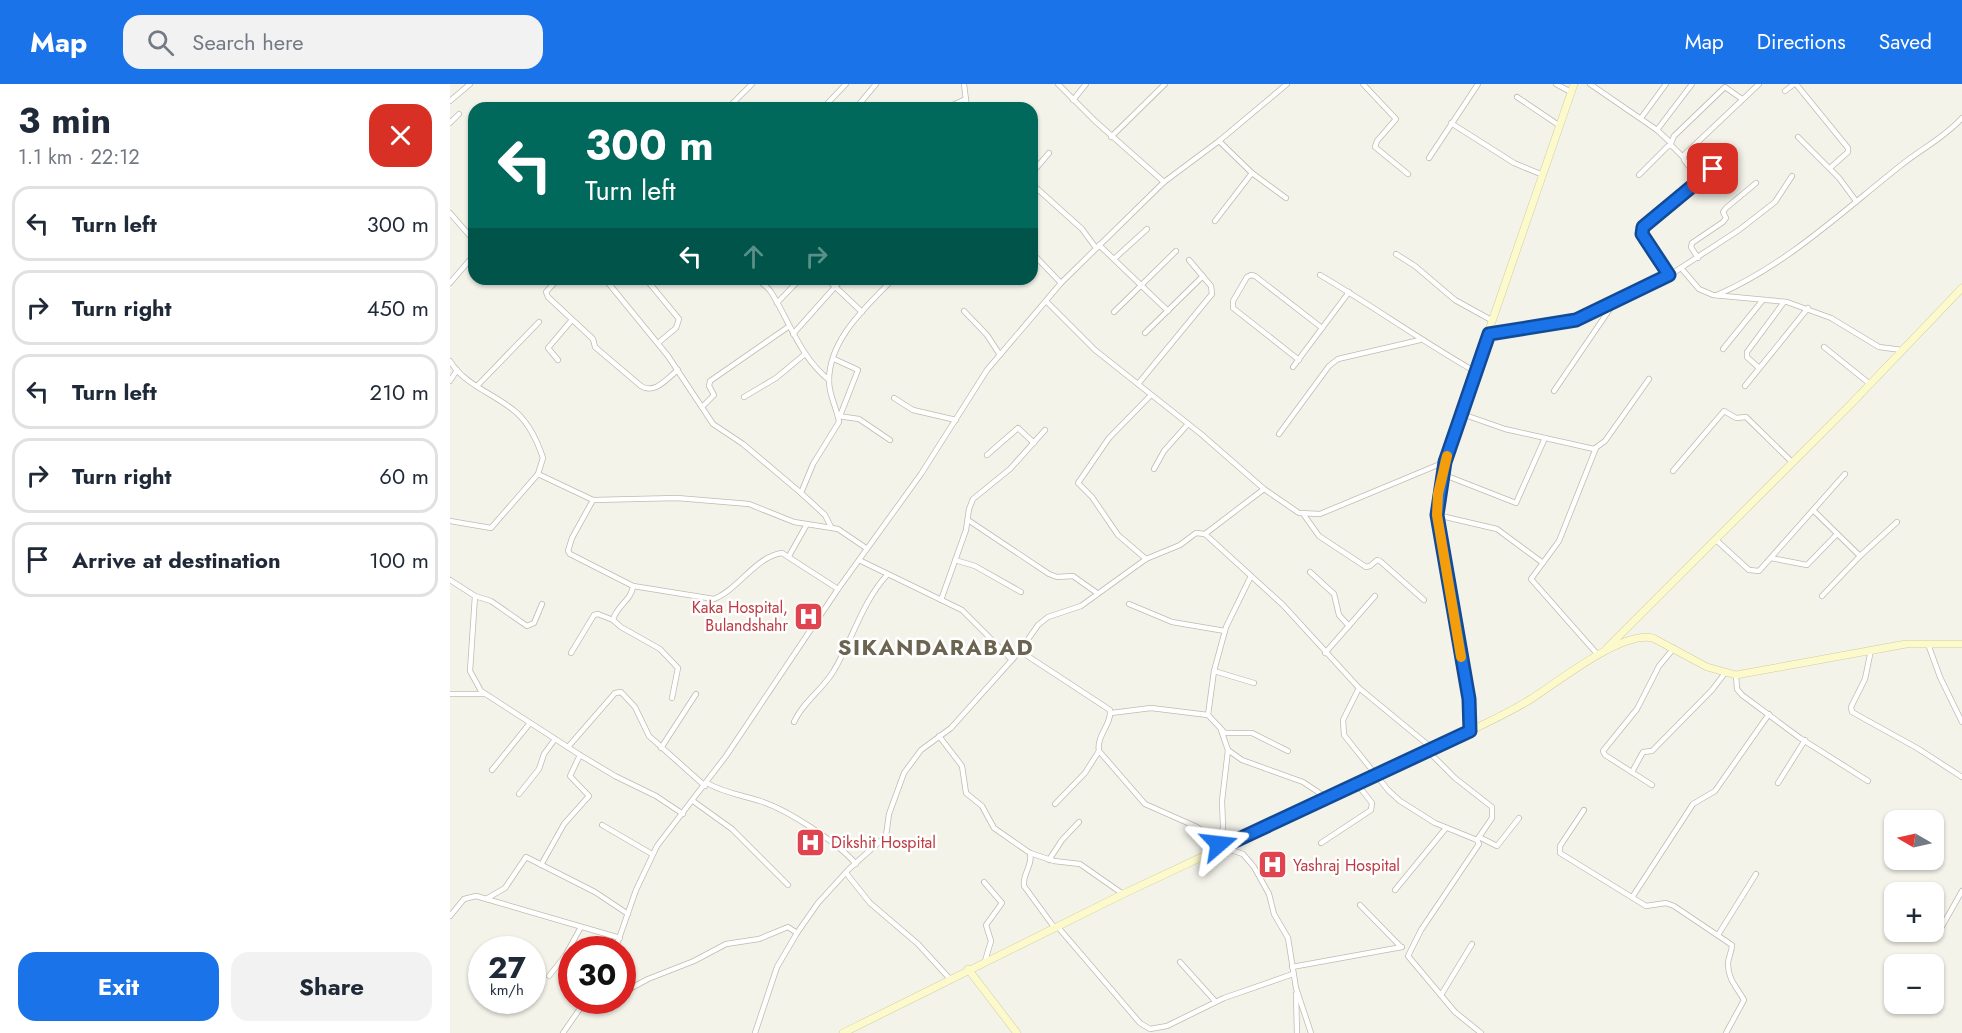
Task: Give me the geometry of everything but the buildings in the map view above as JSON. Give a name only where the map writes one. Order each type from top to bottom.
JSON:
[{"type":"main road","points":[[1470,731],[1469,699],[1437,515],[1442,474],[1573,88]]},
{"type":"main road","points":[[1601,653],[1870,384],[1962,288]]},
{"type":"main road","points":[[843,1033],[968,969],[1221,846],[1470,731],[1530,700],[1601,653],[1642,636],[1725,673],[1736,675],[1871,650],[1928,644],[1962,644]]},
{"type":"main road","points":[[968,969],[1012,1031]]},
{"type":"street","points":[[450,101],[470,84]]},
{"type":"street","points":[[734,102],[752,84]]},
{"type":"street","points":[[829,102],[846,84]]},
{"type":"street","points":[[861,102],[876,84]]},
{"type":"street","points":[[964,84],[966,102]]},
{"type":"street","points":[[1058,84],[1112,137],[1164,182]]},
{"type":"street","points":[[1073,100],[1086,84]]},
{"type":"street","points":[[1112,137],[1165,84]]},
{"type":"street","points":[[621,936],[652,854],[706,785],[866,548],[921,474],[1000,355],[1061,282],[1164,182],[1220,141],[1287,84]]},
{"type":"street","points":[[1429,159],[1478,84]]},
{"type":"street","points":[[1556,84],[1573,88]]},
{"type":"street","points":[[1590,84],[1657,130],[1684,158],[1700,180]]},
{"type":"street","points":[[1641,118],[1666,84]]},
{"type":"street","points":[[1657,130],[1692,84]]},
{"type":"street","points":[[1684,158],[1759,84]]},
{"type":"street","points":[[1785,92],[1795,84],[1848,148],[1848,152],[1830,168]]},
{"type":"street","points":[[1366,85],[1396,119],[1378,139],[1375,147],[1408,174]]},
{"type":"street","points":[[1639,175],[1725,87],[1742,99]]},
{"type":"street","points":[[1517,97],[1560,126]]},
{"type":"street","points":[[959,102],[966,99]]},
{"type":"street","points":[[450,123],[459,114]]},
{"type":"street","points":[[1717,295],[1739,286],[1782,260],[1913,155],[1942,137],[1962,118]]},
{"type":"street","points":[[1451,123],[1514,163],[1543,175]]},
{"type":"street","points":[[1798,136],[1830,168],[1856,201]]},
{"type":"street","points":[[1220,141],[1252,173],[1286,198]]},
{"type":"street","points":[[1669,275],[1641,230],[1647,222],[1732,152]]},
{"type":"street","points":[[1038,166],[1049,153]]},
{"type":"street","points":[[1215,221],[1252,173]]},
{"type":"street","points":[[1489,334],[1576,320],[1669,275],[1698,258],[1775,202],[1792,176]]},
{"type":"street","points":[[1698,258],[1690,247],[1692,243],[1723,222],[1726,218],[1723,212],[1726,208],[1756,183]]},
{"type":"street","points":[[1038,189],[1168,311]]},
{"type":"street","points":[[450,213],[468,234]]},
{"type":"street","points":[[1114,259],[1147,229]]},
{"type":"street","points":[[1114,312],[1176,251]]},
{"type":"street","points":[[1396,254],[1415,266],[1455,300],[1493,321]]},
{"type":"street","points":[[1038,259],[1061,282]]},
{"type":"street","points":[[1137,384],[1212,294],[1213,289],[1189,260]]},
{"type":"street","points":[[450,283],[468,262]]},
{"type":"street","points":[[1681,268],[1699,289],[1717,295],[1784,302],[1808,308],[1831,318],[1871,344],[1902,350]]},
{"type":"street","points":[[1320,275],[1420,340],[1476,372]]},
{"type":"street","points":[[1145,333],[1203,276]]},
{"type":"street","points":[[1299,360],[1233,308],[1233,301],[1247,277],[1255,276],[1322,328]]},
{"type":"street","points":[[553,285],[546,294],[592,338],[598,350],[647,390],[654,389],[678,370]]},
{"type":"street","points":[[610,285],[678,370],[713,424],[744,444],[801,493],[825,515],[831,527]]},
{"type":"street","points":[[651,285],[680,319],[676,328],[658,344]]},
{"type":"street","points":[[765,285],[770,290],[788,327],[805,354],[829,380],[839,416]]},
{"type":"street","points":[[777,303],[794,285]]},
{"type":"street","points":[[829,380],[842,338],[887,285]]},
{"type":"street","points":[[793,334],[834,287],[862,312]]},
{"type":"street","points":[[1293,367],[1349,292]]},
{"type":"street","points":[[1046,301],[1095,350],[1188,424],[1264,489],[1305,515],[1323,540],[1366,567],[1377,560],[1380,561],[1425,600]]},
{"type":"street","points":[[1554,390],[1616,301]]},
{"type":"street","points":[[1723,349],[1762,301]]},
{"type":"street","points":[[1759,368],[1747,357],[1747,352],[1784,302]]},
{"type":"street","points":[[1745,386],[1808,308]]},
{"type":"street","points":[[964,311],[987,335],[1000,355]]},
{"type":"street","points":[[558,360],[548,348],[572,321]]},
{"type":"street","points":[[477,386],[539,322]]},
{"type":"street","points":[[703,406],[714,395],[709,386],[710,381],[788,327]]},
{"type":"street","points":[[1279,434],[1329,366],[1338,359],[1420,340]]},
{"type":"street","points":[[1824,347],[1870,384]]},
{"type":"street","points":[[744,397],[776,378],[805,354]]},
{"type":"street","points":[[801,493],[813,464],[838,426],[839,416],[858,370],[834,359]]},
{"type":"street","points":[[450,361],[459,373],[516,412],[525,421],[543,458],[538,474],[532,477],[496,525],[485,528],[450,521]]},
{"type":"street","points":[[450,381],[459,373]]},
{"type":"street","points":[[1601,653],[1531,582],[1533,574],[1559,541],[1596,448],[1605,441],[1649,379]]},
{"type":"street","points":[[1146,559],[1118,535],[1092,497],[1078,482],[1119,426],[1151,395]]},
{"type":"street","points":[[894,399],[913,410],[956,420]]},
{"type":"street","points":[[1673,471],[1724,411],[1736,418],[1746,417],[1792,462]]},
{"type":"street","points":[[1462,414],[1586,449],[1596,448]]},
{"type":"street","points":[[839,416],[859,419],[891,440]]},
{"type":"street","points":[[1154,469],[1164,451],[1188,424]]},
{"type":"street","points":[[987,455],[1018,428],[1034,443]]},
{"type":"street","points":[[941,600],[956,560],[973,499],[1005,473],[1045,430]]},
{"type":"street","points":[[1442,474],[1516,503],[1545,438]]},
{"type":"street","points":[[1305,515],[1320,514],[1445,462]]},
{"type":"street","points":[[538,474],[593,500],[726,500],[749,504],[789,520],[831,527],[866,548]]},
{"type":"street","points":[[1715,539],[1749,570],[1756,572],[1762,569],[1845,474]]},
{"type":"street","points":[[1205,534],[1264,489]]},
{"type":"street","points":[[593,500],[572,537],[568,551],[633,586],[714,599],[774,555],[782,553],[838,589]]},
{"type":"street","points":[[1812,510],[1860,556]]},
{"type":"street","points":[[1437,515],[1497,529],[1543,563]]},
{"type":"street","points":[[968,520],[1049,574],[1059,577],[1071,575],[1097,593]]},
{"type":"street","points":[[1822,596],[1897,522]]},
{"type":"street","points":[[789,556],[807,524]]},
{"type":"street","points":[[755,1033],[777,967],[797,933],[846,873],[886,836],[889,814],[904,773],[921,750],[955,723],[1020,651],[1043,620],[1055,613],[1081,606],[1146,559],[1180,545],[1196,532],[1205,534],[1283,605],[1359,688],[1430,750],[1455,778],[1492,807],[1492,818],[1478,839],[1478,847],[1408,952]]},
{"type":"street","points":[[1771,558],[1807,565],[1837,534]]},
{"type":"street","points":[[859,560],[966,613],[1012,660]]},
{"type":"street","points":[[956,560],[975,566],[1021,592]]},
{"type":"street","points":[[1310,572],[1334,594],[1339,615],[1349,626]]},
{"type":"street","points":[[794,722],[804,703],[832,673],[875,588],[887,575]]},
{"type":"street","points":[[1208,715],[1214,671],[1225,631],[1251,576]]},
{"type":"street","points":[[450,580],[475,596],[491,601],[527,626],[534,623],[542,604]]},
{"type":"street","points":[[613,620],[616,612],[631,594],[633,586]]},
{"type":"street","points":[[475,596],[470,670],[477,686],[485,694],[580,755],[615,776],[656,796],[683,814]]},
{"type":"street","points":[[1325,653],[1375,596]]},
{"type":"street","points":[[1129,604],[1172,622],[1225,631]]},
{"type":"street","points":[[571,653],[594,615],[598,614],[613,620],[660,650],[678,668],[672,698]]},
{"type":"street","points":[[1928,644],[1940,677],[1962,722]]},
{"type":"street","points":[[1652,784],[1605,755],[1603,751],[1637,709],[1671,647]]},
{"type":"street","points":[[1871,650],[1866,674],[1852,704],[1852,712],[1933,757],[1962,777]]},
{"type":"street","points":[[1020,651],[1108,708],[1111,713]]},
{"type":"street","points":[[1214,671],[1254,683]]},
{"type":"street","points":[[1632,772],[1643,752],[1652,751],[1707,695],[1725,673]]},
{"type":"street","points":[[1736,675],[1738,692],[1868,781]]},
{"type":"street","points":[[1359,688],[1343,720],[1342,730],[1376,775],[1400,801],[1446,828],[1497,846],[1519,818]]},
{"type":"street","points":[[568,747],[597,712],[618,692],[632,702],[647,734],[706,785],[778,808],[846,853],[856,864]]},
{"type":"street","points":[[450,694],[485,694]]},
{"type":"street","points":[[661,748],[696,694]]},
{"type":"street","points":[[1111,713],[1151,708],[1208,715],[1225,733],[1252,733],[1288,751]]},
{"type":"street","points":[[1055,804],[1084,773],[1099,751],[1099,740],[1111,713]]},
{"type":"street","points":[[1633,896],[1693,804],[1715,791],[1769,714]]},
{"type":"street","points":[[492,770],[530,723]]},
{"type":"street","points":[[1221,730],[1228,750],[1222,801],[1221,846]]},
{"type":"street","points":[[939,736],[962,766],[966,793],[982,806],[994,828],[1030,853],[1049,860],[1080,864],[1123,894]]},
{"type":"street","points":[[519,794],[538,769],[544,754],[555,739]]},
{"type":"street","points":[[1778,783],[1805,740]]},
{"type":"street","points":[[1228,750],[1239,758],[1303,782],[1328,798]]},
{"type":"street","points":[[1099,751],[1145,804],[1200,829],[1221,846],[1243,854],[1257,872],[1269,894],[1274,914],[1288,938],[1296,988],[1311,1033]]},
{"type":"street","points":[[541,865],[564,824],[589,796],[570,776],[580,755]]},
{"type":"street","points":[[1322,843],[1371,810],[1372,803],[1357,784]]},
{"type":"street","points":[[693,801],[741,837],[788,885]]},
{"type":"street","points":[[1584,810],[1560,846],[1560,853],[1649,907],[1669,904],[1732,945],[1728,964],[1729,975],[1733,987],[1744,1000],[1726,1033]]},
{"type":"street","points":[[1049,860],[1078,822]]},
{"type":"street","points":[[602,825],[652,854]]},
{"type":"street","points":[[1395,890],[1446,828]]},
{"type":"street","points":[[1030,853],[1031,862],[1024,878],[1024,886],[1055,927],[1140,1023],[1150,1031],[1167,1026],[1215,1001],[1293,974]]},
{"type":"street","points":[[486,899],[505,888],[524,858],[595,892],[628,914]]},
{"type":"street","points":[[846,873],[870,903],[918,944],[950,979]]},
{"type":"street","points":[[1718,935],[1755,874]]},
{"type":"street","points":[[984,882],[1002,901],[986,926],[991,941],[985,961]]},
{"type":"street","points":[[1944,923],[1962,891]]},
{"type":"street","points":[[450,916],[469,896],[613,936]]},
{"type":"street","points":[[1360,905],[1408,952],[1411,961],[1462,1019],[1481,1033]]},
{"type":"street","points":[[549,976],[565,956],[581,927]]},
{"type":"street","points":[[636,985],[694,961],[726,944],[759,939],[788,927],[797,933]]},
{"type":"street","points":[[1441,995],[1472,944]]},
{"type":"street","points":[[1292,967],[1402,947]]},
{"type":"street","points":[[1180,962],[1215,1001]]},
{"type":"street","points":[[1296,988],[1297,1033]]},
{"type":"street","points":[[563,1033],[576,1014]]},
{"type":"slow traffic","points":[[1447,456],[1438,494],[1437,515],[1461,657]]},
{"type":"place","name":"Kaka Hospital, Bulandshahr","points":[[809,616]]},
{"type":"place","name":"Dikshit Hospital","points":[[810,842]]},
{"type":"place","name":"Yashraj Hospital","points":[[1272,865]]},
{"type":"district","name":"SIKANDARABAD","points":[[936,647]]},
{"type":"route","points":[[1219,844],[1222,847],[1470,731],[1469,699],[1438,528],[1438,494],[1450,443],[1489,334],[1576,320],[1669,275],[1641,230],[1647,222],[1713,169]]}]
